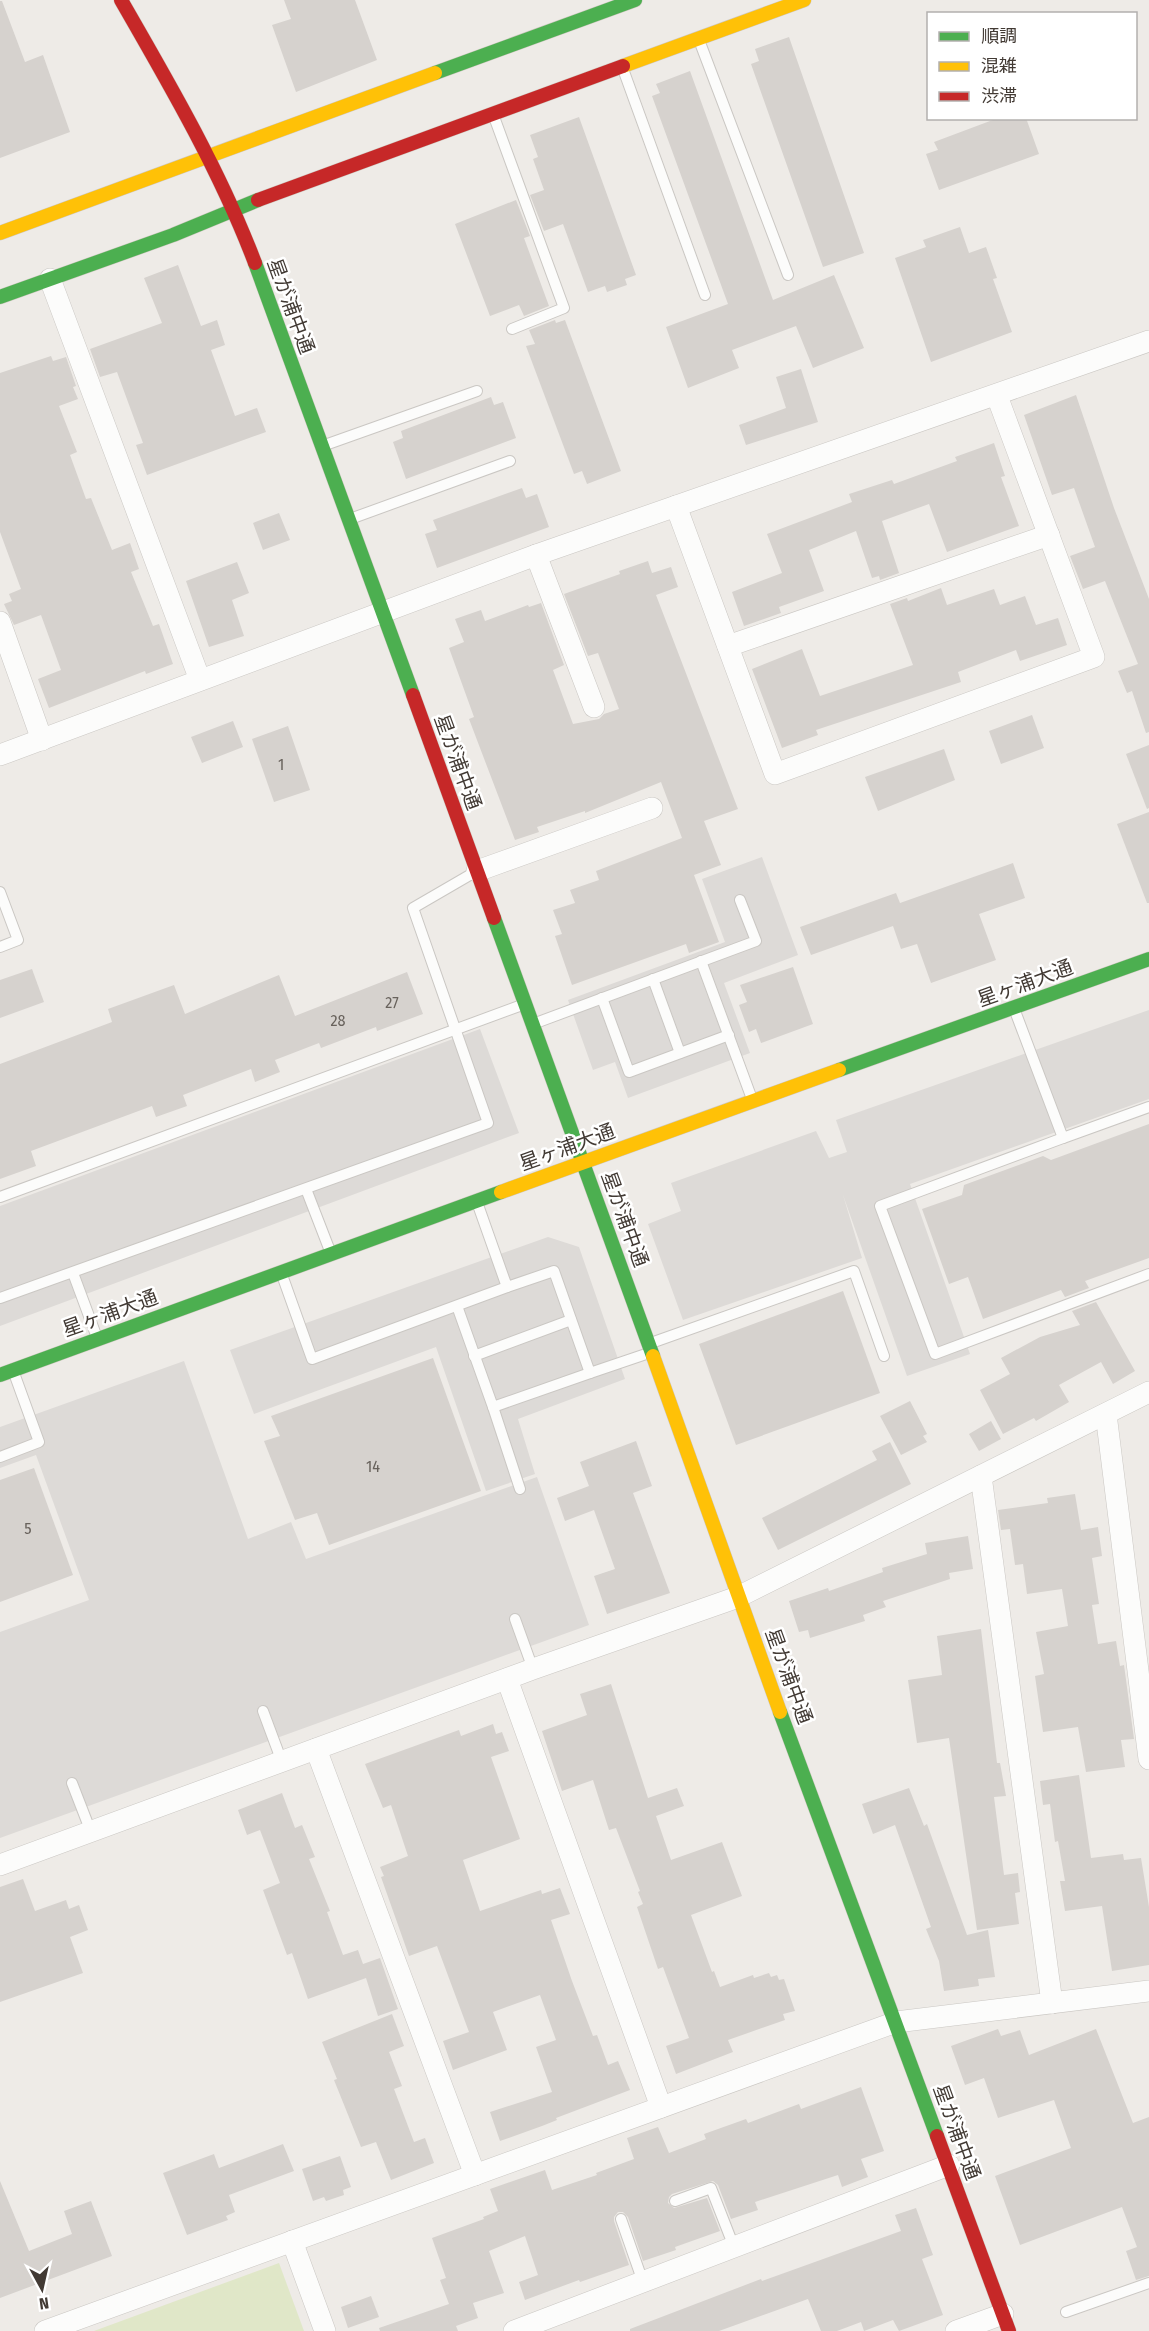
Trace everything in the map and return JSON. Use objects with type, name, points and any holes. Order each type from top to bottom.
[{"type":"main road","name":"星が浦中通","points":[[121,0],[173,90],[208,158],[254,260],[651,1348],[738,1597],[1006,2322]]},
{"type":"main road","points":[[0,233],[634,0]]},
{"type":"main road","points":[[0,297],[231,212],[286,189],[804,0]]},
{"type":"main road","name":"星ヶ浦大通","points":[[7,1372],[583,1161],[1149,959]]},
{"type":"street","points":[[50,279],[200,680]]},
{"type":"street","points":[[0,755],[536,555],[997,396],[1149,341]]},
{"type":"street","points":[[676,506],[775,774],[1094,657],[997,396]]},
{"type":"street","points":[[728,646],[1049,535]]},
{"type":"street","points":[[536,555],[594,707]]},
{"type":"street","points":[[0,622],[42,740]]},
{"type":"street","points":[[477,871],[652,808]]},
{"type":"street","points":[[0,1865],[738,1597],[1149,1392]]},
{"type":"street","points":[[1106,1414],[1149,1759]]},
{"type":"street","points":[[981,1476],[1052,2003]]},
{"type":"street","points":[[507,1679],[661,2107]]},
{"type":"street","points":[[316,1749],[475,2175]]},
{"type":"street","points":[[45,2331],[896,2022],[1149,1991]]},
{"type":"street","points":[[514,2331],[949,2165]]},
{"type":"street","points":[[292,2241],[325,2331]]},
{"type":"street","points":[[956,2331],[1006,2322]]},
{"type":"lane","points":[[698,39],[788,275]]},
{"type":"lane","points":[[622,66],[705,295]]},
{"type":"lane","points":[[492,114],[564,308],[512,329]]},
{"type":"lane","points":[[322,447],[477,391]]},
{"type":"lane","points":[[349,520],[510,461]]},
{"type":"lane","points":[[0,1298],[488,1123],[413,908],[477,871]]},
{"type":"lane","points":[[0,892],[18,940],[0,947]]},
{"type":"lane","points":[[533,1024],[756,941],[740,900]]},
{"type":"lane","points":[[701,961],[753,1101]]},
{"type":"lane","points":[[652,980],[680,1053]]},
{"type":"lane","points":[[602,998],[629,1072],[729,1035]]},
{"type":"lane","points":[[0,1197],[525,1004]]},
{"type":"lane","points":[[1014,1008],[1063,1138]]},
{"type":"lane","points":[[1149,1107],[880,1206],[935,1354],[1149,1274]]},
{"type":"lane","points":[[306,1190],[332,1253]]},
{"type":"lane","points":[[476,1201],[507,1287]]},
{"type":"lane","points":[[281,1272],[312,1359],[554,1271],[590,1373]]},
{"type":"lane","points":[[493,1407],[590,1373],[854,1271],[884,1356]]},
{"type":"lane","points":[[73,1273],[98,1338]]},
{"type":"lane","points":[[457,1306],[520,1489]]},
{"type":"lane","points":[[474,1356],[571,1320]]},
{"type":"lane","points":[[0,1457],[39,1442],[7,1372]]},
{"type":"lane","points":[[515,1619],[533,1670]]},
{"type":"lane","points":[[263,1711],[282,1762]]},
{"type":"lane","points":[[72,1783],[91,1832]]},
{"type":"lane","points":[[675,2201],[711,2188],[734,2247]]},
{"type":"lane","points":[[621,2219],[643,2282]]},
{"type":"lane","points":[[1065,2313],[1149,2283]]},
{"type":"green space","points":[[279,2263],[304,2331],[94,2331]]},
{"type":"shaded area","points":[[762,857],[798,955],[724,983],[750,1053],[628,1098],[615,1062],[593,1070],[568,1000],[725,942],[702,879]]},
{"type":"shaded area","points":[[1149,1010],[1149,1099],[910,1184],[970,1354],[907,1376],[843,1195],[862,1258],[683,1320],[648,1224],[681,1211],[671,1183],[816,1131],[829,1158],[847,1152],[836,1120]]},
{"type":"shaded area","points":[[480,1029],[519,1133],[0,1326],[0,1206]]},
{"type":"shaded area","points":[[548,1237],[579,1247],[625,1379],[518,1419],[535,1474],[486,1491],[436,1347],[254,1414],[230,1350]]},
{"type":"shaded area","points":[[184,1361],[248,1539],[291,1522],[306,1559],[537,1477],[589,1625],[0,1838],[0,1632],[89,1600],[36,1455],[0,1468],[0,1427]]},
{"type":"building","points":[[284,0],[355,0],[377,60],[296,92],[272,25],[291,19]]},
{"type":"building","points":[[0,1],[2,1],[25,62],[43,55],[70,132],[0,158]]},
{"type":"building","points":[[789,37],[864,253],[823,267],[751,64],[759,61],[755,49]]},
{"type":"building","points":[[690,71],[773,300],[834,275],[864,348],[813,368],[796,326],[732,350],[739,368],[688,388],[666,327],[728,304],[652,96],[660,93],[656,84]]},
{"type":"building","points":[[579,117],[636,275],[625,279],[627,285],[607,292],[605,286],[588,292],[563,224],[544,231],[530,195],[544,190],[533,159],[538,157],[530,135]]},
{"type":"building","points":[[993,120],[1027,120],[1039,154],[939,190],[926,154],[938,150],[934,142]]},
{"type":"building","points":[[516,200],[530,236],[524,238],[549,306],[524,316],[519,305],[490,316],[455,224]]},
{"type":"building","points":[[960,227],[969,253],[986,247],[997,278],[993,279],[1012,332],[931,362],[895,258],[926,247],[923,240]]},
{"type":"building","points":[[178,265],[201,326],[217,320],[225,345],[211,350],[235,416],[257,408],[266,432],[147,475],[136,445],[143,443],[117,372],[100,377],[90,349],[162,323],[144,278]]},
{"type":"building","points":[[555,320],[556,323],[565,320],[621,471],[587,484],[582,471],[574,474],[526,346],[535,344],[529,330]]},
{"type":"building","points":[[51,356],[53,361],[66,357],[76,386],[73,387],[78,399],[59,406],[77,452],[70,455],[86,499],[91,498],[112,550],[130,543],[139,569],[131,572],[153,626],[159,624],[173,664],[146,674],[145,671],[49,708],[38,679],[61,670],[41,615],[14,625],[4,604],[12,601],[9,594],[21,589],[0,532],[0,373]]},
{"type":"building","points":[[801,369],[818,422],[746,445],[739,425],[786,408],[776,377]]},
{"type":"building","points":[[1076,395],[1114,508],[1149,599],[1149,732],[1146,733],[1132,691],[1127,693],[1118,671],[1138,664],[1105,581],[1083,589],[1070,556],[1095,547],[1074,488],[1052,495],[1024,415]]},
{"type":"building","points":[[491,397],[494,405],[503,402],[516,438],[406,479],[393,442],[403,438],[401,431]]},
{"type":"building","points":[[994,443],[1005,476],[1001,477],[1019,526],[947,552],[929,504],[882,521],[899,573],[880,580],[879,576],[872,578],[856,531],[809,550],[824,591],[779,607],[781,613],[744,626],[732,592],[782,573],[767,534],[852,502],[849,494],[892,480],[894,484],[957,461],[955,457]]},
{"type":"building","points":[[522,488],[526,498],[537,494],[549,527],[437,568],[425,534],[437,530],[433,520]]},
{"type":"building","points":[[279,513],[290,540],[263,550],[253,523]]},
{"type":"building","points":[[648,561],[652,573],[671,567],[678,587],[656,595],[738,809],[704,821],[721,865],[694,875],[719,942],[689,953],[686,944],[572,985],[555,936],[562,934],[553,910],[575,903],[570,890],[599,880],[596,871],[682,838],[661,782],[585,813],[585,811],[537,827],[539,832],[515,840],[469,719],[474,717],[449,648],[464,642],[455,619],[481,610],[485,621],[528,605],[529,607],[541,603],[564,665],[553,670],[573,724],[599,719],[604,714],[619,709],[598,653],[588,656],[564,594],[620,574],[619,571]]},
{"type":"building","points":[[237,562],[249,593],[232,600],[244,636],[209,647],[186,581]]},
{"type":"building","points":[[941,588],[947,605],[994,589],[1000,605],[1025,596],[1036,625],[1058,618],[1067,645],[1020,661],[1016,650],[958,672],[961,682],[816,730],[818,735],[782,748],[752,669],[802,649],[820,696],[913,665],[890,604],[907,598],[908,601]]},
{"type":"building","points":[[1032,715],[1044,748],[1001,764],[989,731]]},
{"type":"building","points":[[233,721],[243,747],[202,763],[191,737]]},
{"type":"building","points":[[288,726],[310,790],[274,802],[252,739]]},
{"type":"building","points":[[1149,745],[1149,808],[1147,809],[1126,754]]},
{"type":"building","points":[[944,749],[955,780],[878,811],[865,777]]},
{"type":"building","points":[[1149,812],[1149,903],[1147,903],[1117,824]]},
{"type":"building","points":[[1013,863],[1025,898],[979,914],[996,960],[931,983],[917,944],[901,949],[893,926],[811,955],[800,927],[896,893],[900,903]]},
{"type":"building","points":[[793,967],[813,1024],[761,1043],[756,1029],[749,1032],[739,1005],[747,1002],[740,985]]},
{"type":"building","points":[[32,969],[44,1002],[0,1018],[0,980]]},
{"type":"building","points":[[407,972],[423,1014],[377,1031],[376,1027],[321,1048],[319,1043],[275,1060],[280,1072],[255,1082],[251,1069],[183,1095],[187,1106],[156,1117],[152,1106],[31,1151],[36,1166],[0,1179],[0,1064],[112,1022],[108,1009],[174,985],[185,1014],[279,975],[295,1016]]},
{"type":"building","points":[[1149,1124],[1149,1258],[1085,1281],[1089,1288],[1065,1297],[1061,1290],[983,1319],[968,1277],[949,1284],[922,1209],[962,1195],[964,1185],[1043,1156],[1051,1160]]},
{"type":"building","points":[[843,1291],[880,1393],[736,1445],[699,1344]]},
{"type":"building","points":[[1096,1302],[1135,1371],[1113,1384],[1101,1362],[1059,1385],[1069,1402],[1036,1421],[1034,1418],[1003,1434],[980,1390],[1010,1374],[1001,1358],[1040,1337],[1080,1325],[1072,1311]]},
{"type":"building","points":[[433,1358],[481,1491],[329,1545],[317,1513],[295,1520],[264,1441],[280,1436],[271,1416]]},
{"type":"building","points":[[910,1401],[927,1434],[923,1436],[927,1442],[901,1455],[880,1416]]},
{"type":"building","points":[[991,1421],[1001,1439],[979,1451],[969,1434]]},
{"type":"building","points":[[636,1441],[652,1486],[633,1493],[670,1593],[607,1614],[594,1576],[615,1569],[594,1510],[565,1521],[557,1498],[589,1486],[580,1462]]},
{"type":"building","points":[[890,1442],[911,1484],[778,1550],[762,1518],[877,1460],[872,1451]]},
{"type":"building","points":[[34,1468],[73,1575],[0,1602],[0,1480]]},
{"type":"building","points":[[1075,1494],[1081,1530],[1098,1527],[1102,1556],[1092,1558],[1099,1604],[1092,1605],[1098,1644],[1116,1641],[1120,1666],[1124,1665],[1134,1739],[1121,1740],[1125,1767],[1086,1772],[1078,1727],[1043,1732],[1035,1676],[1044,1674],[1036,1632],[1068,1626],[1062,1589],[1027,1594],[1023,1564],[1015,1565],[1010,1529],[1001,1530],[998,1510],[1048,1503],[1047,1498]]},
{"type":"building","points":[[968,1536],[973,1569],[949,1573],[950,1579],[883,1601],[886,1607],[863,1615],[865,1621],[810,1638],[808,1630],[799,1632],[789,1601],[828,1588],[829,1591],[883,1572],[882,1568],[927,1554],[925,1543]]},
{"type":"building","points":[[981,1629],[997,1763],[1000,1763],[1006,1796],[994,1797],[1004,1875],[1018,1873],[1020,1892],[1015,1893],[1019,1924],[977,1930],[949,1738],[917,1743],[908,1680],[942,1675],[937,1636]]},
{"type":"building","points":[[611,1684],[648,1798],[677,1788],[684,1806],[656,1816],[671,1860],[722,1842],[742,1896],[691,1915],[712,1972],[714,1971],[720,1987],[753,1975],[754,1978],[769,1973],[771,1977],[777,1975],[779,1980],[784,1979],[795,2011],[783,2014],[785,2020],[728,2040],[733,2052],[676,2074],[666,2046],[689,2038],[663,1967],[658,1969],[637,1907],[643,1904],[638,1892],[640,1891],[616,1828],[609,1830],[593,1780],[562,1791],[542,1731],[587,1715],[580,1694]]},
{"type":"building","points":[[493,1724],[496,1734],[502,1732],[509,1751],[491,1757],[520,1839],[463,1860],[480,1911],[541,1890],[542,1894],[560,1888],[570,1914],[551,1920],[572,1981],[593,2036],[597,2035],[608,2065],[618,2061],[630,2090],[500,2141],[490,2112],[552,2092],[536,2047],[556,2040],[540,1995],[493,2012],[507,2050],[453,2070],[443,2041],[469,2032],[437,1946],[409,1956],[381,1877],[384,1876],[380,1867],[408,1856],[391,1805],[383,1808],[365,1764],[459,1730],[461,1736]]},
{"type":"building","points":[[1079,1775],[1091,1858],[1123,1854],[1124,1860],[1141,1858],[1149,1907],[1149,1965],[1112,1971],[1102,1906],[1065,1911],[1060,1881],[1065,1881],[1058,1841],[1055,1842],[1050,1804],[1043,1805],[1040,1781]]},
{"type":"building","points":[[909,1788],[924,1826],[927,1824],[967,1935],[988,1930],[995,1977],[978,1979],[979,1986],[944,1991],[939,1961],[926,1929],[931,1927],[895,1825],[873,1834],[862,1804]]},
{"type":"building","points":[[282,1793],[295,1828],[302,1825],[315,1857],[309,1859],[330,1911],[327,1912],[343,1955],[358,1950],[363,1964],[380,1958],[398,2009],[378,2016],[366,1978],[308,1999],[292,1953],[287,1955],[263,1890],[280,1883],[260,1830],[247,1835],[238,1810]]},
{"type":"building","points":[[23,1879],[35,1911],[66,1900],[69,1909],[79,1905],[88,1930],[70,1937],[83,1973],[0,2002],[0,1887]]},
{"type":"building","points":[[392,2014],[404,2046],[389,2052],[402,2086],[394,2089],[414,2142],[425,2138],[434,2163],[391,2180],[376,2142],[361,2147],[334,2080],[337,2079],[322,2042]]},
{"type":"building","points":[[998,2029],[1001,2036],[1020,2030],[1029,2055],[1096,2029],[1133,2123],[1149,2117],[1149,2276],[1136,2280],[1126,2251],[1137,2247],[1122,2207],[1020,2245],[995,2176],[1071,2148],[1054,2100],[998,2118],[984,2078],[965,2085],[951,2046]]},
{"type":"building","points":[[861,2087],[884,2151],[861,2159],[868,2177],[842,2187],[838,2175],[755,2202],[758,2210],[731,2219],[718,2185],[713,2181],[672,2194],[668,2203],[674,2208],[707,2198],[720,2231],[643,2261],[628,2217],[623,2212],[618,2212],[614,2221],[629,2265],[525,2300],[519,2282],[538,2275],[525,2236],[489,2251],[504,2293],[473,2303],[478,2318],[456,2326],[458,2331],[380,2331],[379,2328],[449,2304],[440,2280],[446,2278],[432,2238],[484,2219],[483,2217],[498,2211],[490,2189],[545,2170],[552,2190],[597,2175],[596,2173],[634,2159],[627,2138],[658,2127],[669,2153],[706,2139],[704,2134],[746,2119],[748,2123],[799,2104],[801,2109]]},
{"type":"building","points":[[283,2144],[294,2171],[229,2195],[235,2212],[226,2216],[228,2220],[187,2235],[163,2173],[214,2154],[219,2168]]},
{"type":"building","points":[[340,2156],[351,2187],[343,2190],[344,2195],[326,2201],[324,2197],[313,2201],[302,2169]]},
{"type":"building","points":[[0,2181],[29,2251],[72,2234],[64,2211],[91,2201],[112,2256],[0,2298]]},
{"type":"building","points":[[916,2208],[933,2255],[922,2259],[943,2315],[899,2331],[893,2320],[864,2331],[861,2322],[837,2331],[821,2331],[808,2299],[719,2331],[630,2331],[630,2329],[761,2279],[762,2281],[901,2231],[895,2215]]},
{"type":"building","points":[[371,2296],[379,2317],[348,2328],[341,2307]]},
{"type":"traffic: fast","points":[[435,73],[635,0]]},
{"type":"traffic: fast","points":[[0,297],[173,235],[258,200]]},
{"type":"traffic: fast","points":[[255,263],[413,695]]},
{"type":"traffic: fast","points":[[494,918],[653,1356]]},
{"type":"traffic: fast","points":[[839,1070],[1149,959]]},
{"type":"traffic: fast","points":[[0,1375],[501,1192]]},
{"type":"traffic: fast","points":[[780,1712],[937,2136]]},
{"type":"traffic: slow","points":[[623,66],[804,0]]},
{"type":"traffic: slow","points":[[0,233],[435,73]]},
{"type":"traffic: slow","points":[[501,1192],[839,1070]]},
{"type":"traffic: slow","points":[[653,1356],[780,1712]]},
{"type":"traffic: jam","points":[[121,0],[176,96],[210,162],[255,263]]},
{"type":"traffic: jam","points":[[258,200],[623,66]]},
{"type":"traffic: jam","points":[[413,695],[494,918]]},
{"type":"traffic: jam","points":[[937,2136],[1009,2331]]}]
